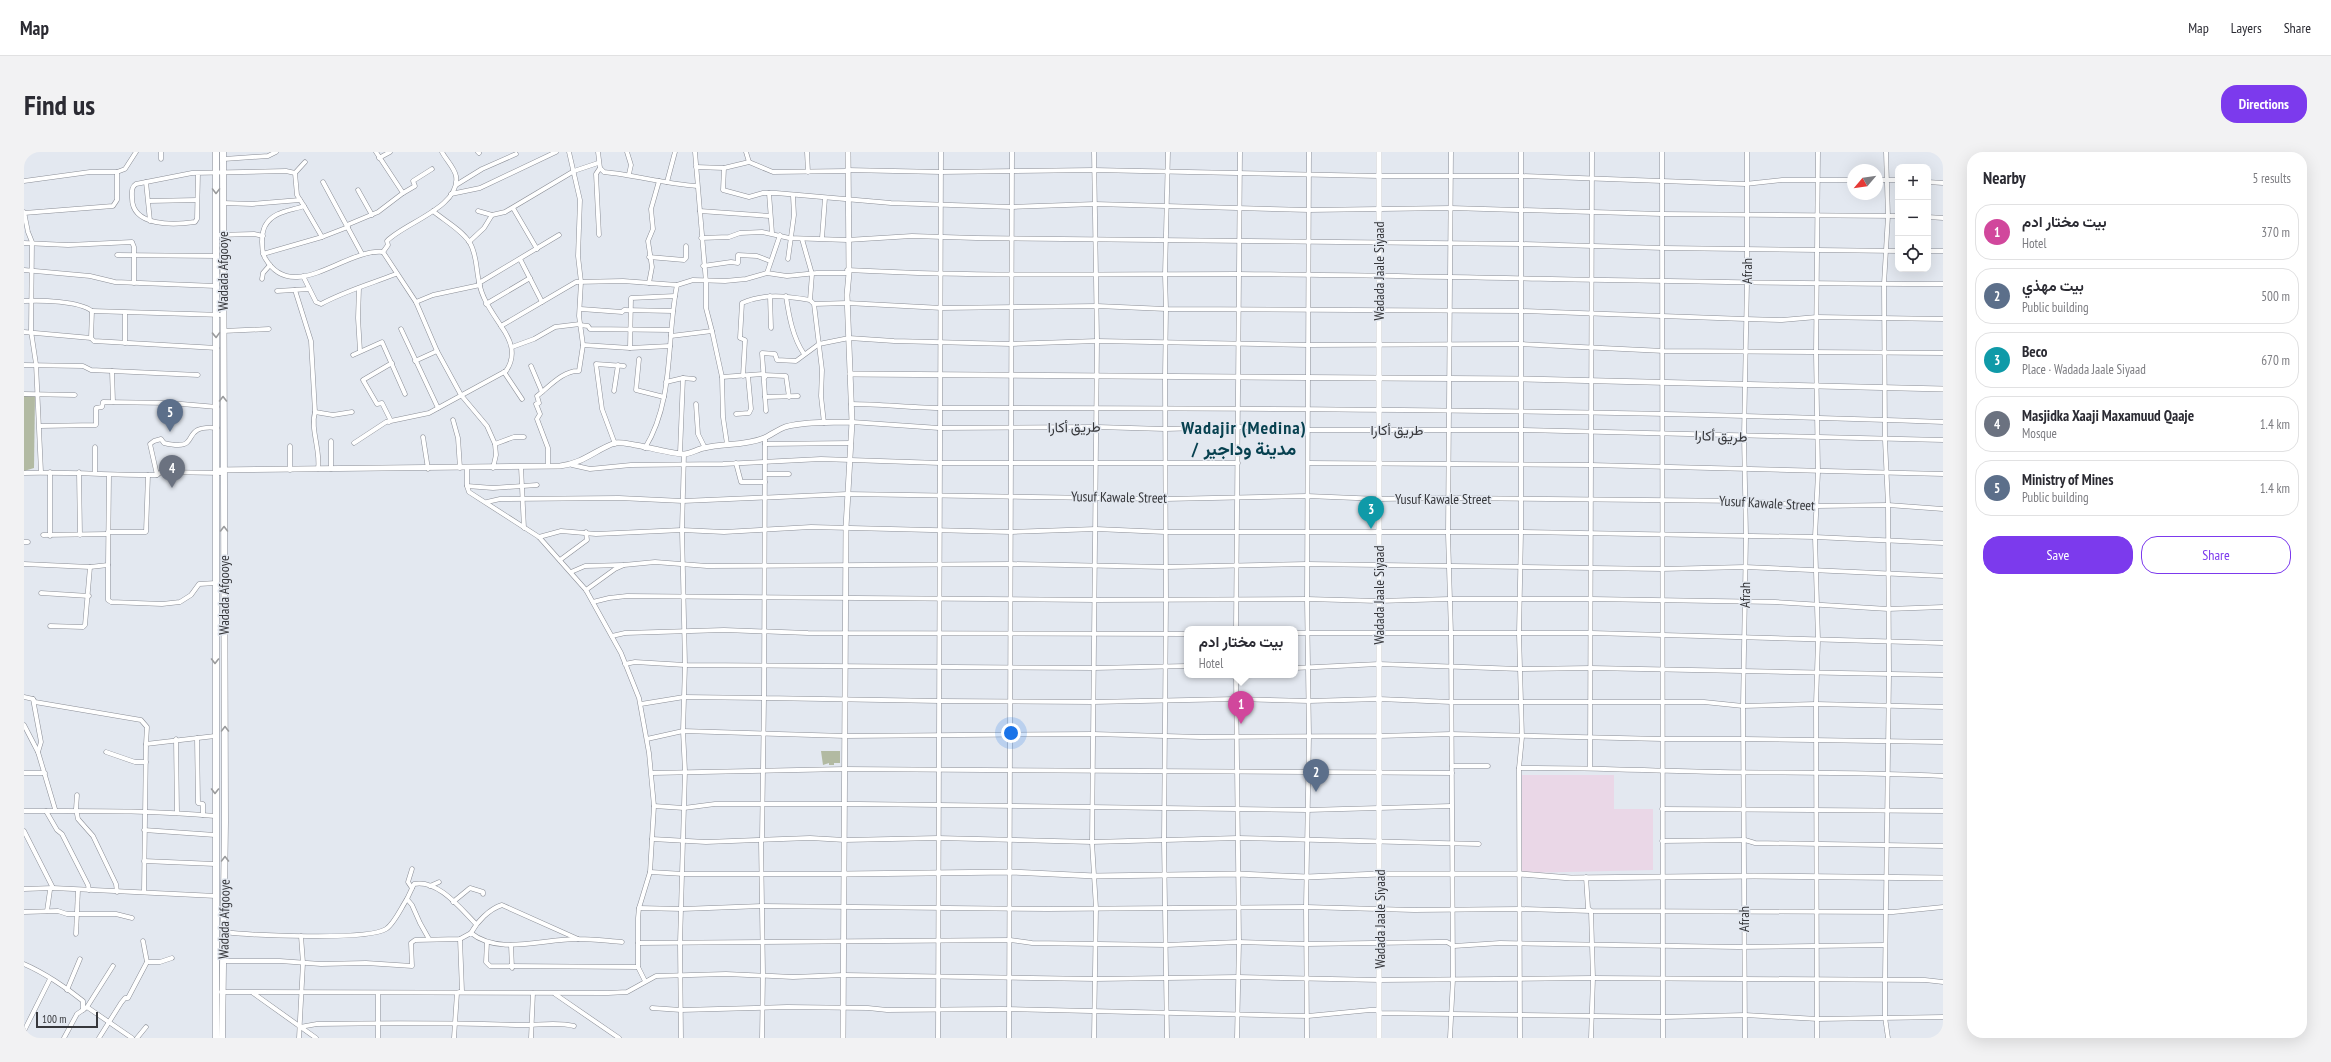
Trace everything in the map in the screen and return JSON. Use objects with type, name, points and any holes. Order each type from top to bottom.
[{"type":"highway","name":"Wadada Afgooye","points":[[216,152],[216,316],[220,347],[223,471],[224,932],[216,1038]]},
{"type":"highway","name":"Wadada Afgooye","points":[[222,1038],[215,864],[215,736],[216,472],[217,407],[220,347],[223,331],[223,152]]},
{"type":"main road","name":"Wadada Jaale Siyaad","points":[[1379,152],[1379,1038]]},
{"type":"street","points":[[24,181],[90,172],[116,172],[125,168],[136,152]]},
{"type":"street","points":[[161,152],[161,159]]},
{"type":"street","points":[[224,159],[268,156],[276,152]]},
{"type":"street","points":[[376,152],[403,193]]},
{"type":"street","points":[[379,158],[390,152]]},
{"type":"street","points":[[442,152],[454,170],[456,185]]},
{"type":"street","points":[[451,194],[480,188],[556,152]]},
{"type":"street","points":[[548,465],[548,448],[537,419],[540,414],[536,404],[538,403],[537,396],[548,385],[567,374],[579,371],[582,345],[580,325],[581,282],[578,256],[580,200],[572,172],[575,169],[569,152]]},
{"type":"street","points":[[598,152],[599,165],[596,174],[599,235]]},
{"type":"street","points":[[627,152],[631,165],[630,174]]},
{"type":"street","points":[[667,182],[675,152]]},
{"type":"street","points":[[695,152],[703,266],[706,282],[706,308],[722,377],[723,417],[727,444]]},
{"type":"street","points":[[746,152],[749,162]]},
{"type":"street","points":[[808,152],[808,172]]},
{"type":"street","points":[[844,1038],[846,528],[852,422],[847,303],[848,152]]},
{"type":"street","points":[[938,1038],[937,940],[939,906],[938,838],[940,771],[939,428],[943,205],[941,152]]},
{"type":"street","points":[[1009,1038],[1011,907],[1010,701],[1012,152]]},
{"type":"street","points":[[1094,152],[1097,273],[1097,426],[1092,808],[1092,842],[1096,908],[1094,943],[1094,1038]]},
{"type":"street","points":[[1167,1038],[1168,1013],[1166,979],[1164,772],[1166,701],[1165,207],[1168,152]]},
{"type":"street","points":[[1236,626],[1238,564],[1238,377],[1240,309],[1240,241],[1238,207],[1240,152]]},
{"type":"street","points":[[1307,1038],[1306,907],[1309,701],[1307,668],[1307,496],[1310,152]]},
{"type":"street","points":[[1450,1038],[1453,979],[1451,910],[1451,634],[1448,534],[1450,463],[1449,278],[1452,243],[1450,208],[1451,152]]},
{"type":"street","points":[[1520,1038],[1519,768],[1522,737],[1519,634],[1521,532],[1521,152]]},
{"type":"street","points":[[1590,767],[1592,737],[1590,702],[1592,568],[1590,533],[1592,413],[1592,152]]},
{"type":"street","points":[[1662,152],[1662,214],[1664,248],[1663,415],[1661,434],[1663,500],[1662,841],[1664,1038]]},
{"type":"street","name":"Afrah","points":[[1745,1038],[1745,772],[1742,706],[1746,567],[1744,383],[1747,282],[1747,214],[1745,184],[1747,152]]},
{"type":"street","points":[[1817,1038],[1816,704],[1818,640],[1815,537],[1818,472],[1816,439],[1816,353],[1818,152]]},
{"type":"street","points":[[1886,152],[1888,216],[1884,284],[1886,388],[1885,473],[1888,505],[1887,574],[1889,674],[1886,741],[1888,810],[1885,1017],[1888,1038]]},
{"type":"street","points":[[383,252],[388,245],[387,241],[393,235],[432,212],[451,194],[456,185],[482,169],[516,154]]},
{"type":"street","points":[[305,162],[295,173],[297,195],[322,237]]},
{"type":"street","points":[[696,167],[724,168],[749,162],[772,171],[808,172],[847,170],[941,172],[1094,170],[1379,176],[1592,177],[1745,184],[1782,180],[1847,180]]},
{"type":"street","points":[[478,211],[492,215],[513,208],[572,172],[599,165]]},
{"type":"street","points":[[599,165],[604,172],[630,174],[659,181],[697,186]]},
{"type":"street","points":[[724,168],[725,191],[749,197],[769,193],[847,200],[943,205],[1012,207],[1095,204],[1309,210],[1450,208],[1662,214],[1895,216]]},
{"type":"street","points":[[263,254],[322,237],[372,215],[414,186],[413,180],[418,176],[432,169]]},
{"type":"street","points":[[198,173],[197,219],[195,222],[150,221],[135,211],[132,204],[134,186],[146,182],[198,173],[216,174],[224,172],[286,171],[295,173]]},
{"type":"street","points":[[42,472],[36,364],[30,301],[33,271],[32,242],[28,232],[24,212],[113,206],[117,200],[116,172]]},
{"type":"street","points":[[1883,180],[1895,180]]},
{"type":"street","points":[[649,283],[652,267],[649,257],[648,241],[653,229],[651,209],[659,181]]},
{"type":"street","points":[[146,182],[150,221]]},
{"type":"street","points":[[323,182],[362,254]]},
{"type":"street","points":[[1931,182],[1943,183]]},
{"type":"street","points":[[358,190],[372,215]]},
{"type":"street","points":[[769,193],[772,233]]},
{"type":"street","points":[[788,259],[794,214],[793,196]]},
{"type":"street","points":[[822,238],[822,217],[825,198]]},
{"type":"street","points":[[149,201],[197,200]]},
{"type":"street","points":[[223,203],[252,204],[300,200]]},
{"type":"street","points":[[304,206],[291,212],[278,213],[265,226],[263,236],[263,254],[270,265],[282,275],[291,278],[304,276],[340,264],[362,254],[372,251],[383,252]]},
{"type":"street","points":[[513,208],[536,249]]},
{"type":"street","points":[[700,211],[770,216]]},
{"type":"street","points":[[354,444],[379,426],[389,422],[429,413],[504,372],[512,358],[512,347],[508,336],[486,304],[479,284],[475,255],[470,242],[463,234],[432,212]]},
{"type":"street","points":[[470,242],[484,228],[492,215]]},
{"type":"street","points":[[1931,217],[1943,218]]},
{"type":"street","points":[[701,238],[772,233],[790,238],[847,240],[912,236],[942,238],[1096,238],[1895,251]]},
{"type":"street","points":[[216,235],[263,236]]},
{"type":"street","points":[[416,302],[433,295],[479,284],[559,235]]},
{"type":"street","points":[[766,273],[780,236]]},
{"type":"street","points":[[802,238],[812,274],[810,300]]},
{"type":"street","points":[[24,243],[32,242],[68,245],[132,242],[134,255],[134,283]]},
{"type":"street","points":[[649,257],[684,260],[686,258],[686,246]]},
{"type":"street","points":[[1931,251],[1943,251]]},
{"type":"street","points":[[383,252],[396,274],[416,302],[437,351],[461,395],[482,417],[496,444],[496,455],[493,468]]},
{"type":"street","points":[[117,255],[217,256]]},
{"type":"street","points":[[703,266],[732,262],[738,263],[738,255],[757,256],[770,261]]},
{"type":"street","points":[[520,259],[542,302]]},
{"type":"street","points":[[262,279],[263,273],[270,265]]},
{"type":"street","points":[[24,270],[90,276],[111,282],[216,286]]},
{"type":"street","points":[[501,326],[572,284],[581,282],[623,281],[678,286],[693,280],[706,282],[746,279],[766,273],[787,276],[848,272],[942,275],[1012,273],[1165,275],[1240,274],[1521,278],[1664,282],[1943,284]]},
{"type":"street","points":[[304,276],[316,302],[321,304],[342,293],[396,274]]},
{"type":"street","points":[[486,304],[530,278]]},
{"type":"street","points":[[645,448],[657,425],[664,397],[673,311],[678,286]]},
{"type":"street","points":[[359,288],[358,318],[360,351]]},
{"type":"street","points":[[277,292],[309,289]]},
{"type":"street","points":[[295,290],[311,341],[315,412],[313,419],[318,448],[318,469]]},
{"type":"street","points":[[630,348],[631,298],[675,296]]},
{"type":"street","points":[[770,296],[771,328]]},
{"type":"street","points":[[743,376],[745,340],[740,338],[742,303],[752,298],[770,296],[786,296],[810,300],[814,304],[822,370],[821,396],[824,423]]},
{"type":"street","points":[[786,296],[797,344],[804,354]]},
{"type":"street","points":[[24,301],[84,306],[92,311],[216,316],[223,315]]},
{"type":"street","points":[[814,304],[847,303],[942,308],[1097,306],[1166,309],[1592,313],[1782,320],[1817,317],[1943,320]]},
{"type":"street","points":[[581,309],[615,313],[630,310],[673,311]]},
{"type":"street","points":[[91,338],[92,311]]},
{"type":"street","points":[[124,313],[124,342]]},
{"type":"street","points":[[512,347],[534,339],[555,328],[580,325],[588,326],[590,328],[671,330]]},
{"type":"street","points":[[223,331],[269,329]]},
{"type":"street","points":[[401,330],[438,408]]},
{"type":"street","points":[[24,332],[32,331],[91,338],[101,342],[220,347]]},
{"type":"street","points":[[671,336],[712,331]]},
{"type":"street","points":[[766,411],[762,353],[775,354],[777,360],[793,361],[819,344],[849,338],[940,343],[1011,344],[1097,341],[1166,341],[1308,345],[1521,344],[1664,351],[1943,353]]},
{"type":"street","points":[[353,355],[382,342],[405,394]]},
{"type":"street","points":[[582,345],[630,348],[670,346]]},
{"type":"street","points":[[415,361],[437,351]]},
{"type":"street","points":[[639,359],[636,390],[664,397]]},
{"type":"street","points":[[389,422],[390,419],[382,403],[377,404],[363,380],[392,363]]},
{"type":"street","points":[[24,365],[36,364],[83,366],[91,370],[112,372],[198,375]]},
{"type":"street","points":[[615,444],[602,409],[596,364],[624,366]]},
{"type":"street","points":[[614,391],[618,365]]},
{"type":"street","points":[[532,366],[542,392]]},
{"type":"street","points":[[112,372],[112,402]]},
{"type":"street","points":[[504,372],[522,399]]},
{"type":"street","points":[[722,377],[764,376],[771,374],[786,376],[789,397]]},
{"type":"street","points":[[850,374],[1449,378],[1591,380],[1662,383],[1744,383],[1817,387],[1943,389]]},
{"type":"street","points":[[736,414],[747,413],[751,409],[748,376]]},
{"type":"street","points":[[666,382],[683,378],[694,379]]},
{"type":"street","points":[[681,1038],[682,1010],[680,942],[685,840],[685,771],[683,731],[685,596],[682,530],[684,465],[682,453],[683,378]]},
{"type":"street","points":[[24,394],[75,395]]},
{"type":"street","points":[[765,397],[798,396]]},
{"type":"street","points":[[40,426],[96,424],[96,408],[102,407],[102,402],[170,403],[217,407]]},
{"type":"street","points":[[696,404],[698,434],[705,448]]},
{"type":"street","points":[[851,404],[940,408],[1096,407],[1308,411],[1521,411],[1943,422]]},
{"type":"street","points":[[315,412],[333,415],[352,412]]},
{"type":"street","points":[[453,420],[458,438],[460,468]]},
{"type":"street","points":[[765,441],[785,427],[807,423],[852,422]]},
{"type":"street","name":"طريق أكارا","points":[[852,422],[939,428],[1097,426],[1165,429],[1239,427],[1308,430],[1521,430],[1816,439],[1943,440]]},
{"type":"street","points":[[157,475],[150,444],[154,440],[162,439],[164,443],[177,446],[186,445],[190,442],[193,431],[197,428],[217,428]]},
{"type":"street","points":[[496,444],[514,437],[524,436]]},
{"type":"street","points":[[424,437],[428,469]]},
{"type":"street","points":[[331,441],[331,469]]},
{"type":"street","points":[[762,1038],[763,975],[760,874],[765,664],[765,441]]},
{"type":"street","points":[[572,465],[615,444],[629,443],[666,453],[682,453],[727,444],[746,444],[765,441],[851,443]]},
{"type":"street","points":[[290,446],[290,471]]},
{"type":"street","points":[[95,447],[95,474]]},
{"type":"street","points":[[24,473],[79,472],[109,475],[157,475],[160,472],[493,468],[548,465],[572,465],[590,470],[631,465],[684,465],[766,461],[851,460],[940,463],[1238,463]]},
{"type":"street","points":[[736,463],[741,482],[765,482]]},
{"type":"street","points":[[1308,463],[1591,465],[1943,474]]},
{"type":"street","points":[[521,467],[524,528]]},
{"type":"street","points":[[467,468],[467,486],[469,492],[487,502],[539,537],[586,590],[612,636],[641,704],[652,773],[654,806],[650,872],[639,908],[638,967],[645,981]]},
{"type":"street","points":[[50,472],[50,536]]},
{"type":"street","points":[[79,472],[80,536]]},
{"type":"street","points":[[766,474],[789,474]]},
{"type":"street","points":[[109,475],[108,600],[111,602],[170,604],[188,598],[199,584],[216,583]]},
{"type":"street","points":[[42,535],[80,536],[108,533],[146,532],[148,475]]},
{"type":"street","points":[[467,486],[493,488],[538,485]]},
{"type":"street","name":"Yusuf Kawale Street","points":[[487,502],[500,499],[619,498],[683,502],[847,494],[1165,498],[1307,496],[1380,499],[1449,498],[1745,501],[1817,506],[1888,505],[1943,509]]},
{"type":"street","points":[[539,537],[561,531],[596,534],[682,530],[724,532],[765,529],[846,528],[1011,532],[1096,529],[1165,532],[1379,531],[1448,534],[1521,532],[1590,533],[1815,537],[1887,542],[1943,543]]},
{"type":"street","points":[[560,560],[587,540],[586,532]]},
{"type":"street","points":[[571,572],[585,566],[624,565],[655,562],[684,565],[939,566],[1011,564],[1166,567],[1238,564],[1449,564],[1662,569],[1746,567],[1943,576]]},
{"type":"street","points":[[24,564],[90,567],[108,565]]},
{"type":"street","points":[[586,590],[624,565]]},
{"type":"street","points":[[50,626],[83,627],[85,625],[89,596],[90,567]]},
{"type":"street","points":[[41,593],[89,596]]},
{"type":"street","points":[[593,602],[627,596],[846,599],[1307,599],[1378,601],[1450,599],[1592,599],[1817,603],[1888,609],[1943,608]]},
{"type":"street","points":[[612,636],[626,633],[684,630],[1184,634]]},
{"type":"street","points":[[1298,633],[1592,633],[1818,640],[1888,640],[1943,643]]},
{"type":"street","points":[[625,664],[641,662],[685,665],[765,664],[1094,668],[1184,666]]},
{"type":"street","points":[[1298,668],[1379,664],[1520,668],[1943,675]]},
{"type":"street","points":[[1236,678],[1239,942],[1237,1038]]},
{"type":"street","points":[[24,697],[33,699],[35,702],[141,720],[147,727],[144,813],[144,892]]},
{"type":"street","points":[[641,704],[684,697],[1093,702],[1236,699],[1309,701],[1378,699],[1451,702],[1521,700],[1590,702],[1704,702],[1742,706],[1816,704],[1888,707],[1943,707]]},
{"type":"street","points":[[33,699],[41,742],[38,752]]},
{"type":"street","points":[[24,725],[38,752],[45,772],[54,809]]},
{"type":"street","points":[[647,739],[683,731],[744,732],[764,735],[846,736],[939,734],[1010,736],[1093,734],[1379,736],[1451,734],[1522,737],[1943,742]]},
{"type":"street","points":[[146,744],[176,739],[215,736]]},
{"type":"street","points":[[197,738],[198,802],[204,804],[203,815]]},
{"type":"street","points":[[176,739],[177,813]]},
{"type":"street","points":[[106,752],[135,762],[146,762]]},
{"type":"street","points":[[1452,766],[1488,766]]},
{"type":"street","points":[[1519,768],[1590,767],[1662,771],[1887,773],[1943,776]]},
{"type":"street","points":[[652,773],[685,771],[846,769],[940,771],[1093,769],[1164,772],[1237,771],[1452,773]]},
{"type":"street","points":[[24,772],[45,772]]},
{"type":"street","points":[[77,795],[78,820],[93,836],[116,884],[117,892]]},
{"type":"street","points":[[654,806],[684,808],[715,804],[939,806],[1011,805],[1092,808],[1165,807],[1307,810],[1451,806]]},
{"type":"street","points":[[24,811],[46,811],[54,809],[77,812],[177,813],[215,816]]},
{"type":"street","points":[[1662,809],[1943,811]]},
{"type":"street","points":[[46,811],[57,830],[62,834],[88,885],[89,890]]},
{"type":"street","points":[[144,830],[215,835]]},
{"type":"street","points":[[24,831],[51,889],[47,911]]},
{"type":"street","points":[[652,839],[762,840],[810,838],[845,840],[938,838],[1092,842],[1238,838],[1451,842],[1479,844]]},
{"type":"street","points":[[1662,841],[1745,840],[1755,843],[1943,846]]},
{"type":"street","points":[[144,861],[215,864]]},
{"type":"street","points":[[412,869],[408,882],[412,888]]},
{"type":"street","points":[[650,872],[684,874],[1011,872],[1095,876],[1238,874],[1307,877],[1379,874],[1520,874],[1571,878],[1745,876],[1887,879],[1943,878]]},
{"type":"street","points":[[1586,877],[1588,908],[1590,911],[1593,978],[1590,1015],[1591,1038]]},
{"type":"street","points":[[430,886],[439,882]]},
{"type":"street","points":[[224,932],[301,936],[340,936],[377,933],[386,929],[407,899],[413,885],[418,883],[437,888],[476,924]]},
{"type":"street","points":[[453,902],[470,888],[483,892],[483,894]]},
{"type":"street","points":[[24,889],[144,892],[216,896]]},
{"type":"street","points":[[76,934],[79,913],[78,890]]},
{"type":"street","points":[[407,899],[412,905],[429,939]]},
{"type":"street","points":[[223,961],[366,963],[412,966],[411,943],[415,940],[460,939],[471,933],[476,924],[496,907],[502,905],[578,939]]},
{"type":"street","points":[[639,908],[682,909],[762,906],[939,906],[1166,909],[1306,907],[1590,911],[1886,911],[1922,910],[1943,907]]},
{"type":"street","points":[[24,912],[47,911],[116,914],[132,918]]},
{"type":"street","points":[[471,933],[487,942],[511,945],[578,939],[622,942]]},
{"type":"street","points":[[300,1038],[303,963],[301,936]]},
{"type":"street","points":[[457,993],[462,991],[460,939]]},
{"type":"street","points":[[638,943],[1010,940],[1032,943],[1166,945],[1239,942],[1307,944],[1443,942],[1452,944],[1744,947],[1817,944],[1886,945]]},
{"type":"street","points":[[99,1038],[121,1003],[128,998],[147,962],[143,941]]},
{"type":"street","points":[[487,942],[487,965],[512,968],[638,967]]},
{"type":"street","points":[[511,945],[512,968]]},
{"type":"street","points":[[147,962],[160,962],[172,958]]},
{"type":"street","points":[[67,990],[80,959]]},
{"type":"street","points":[[24,964],[67,990],[83,1001],[85,1008],[110,1022],[132,1038]]},
{"type":"street","points":[[64,1038],[77,1014],[85,1008],[113,966]]},
{"type":"street","points":[[219,991],[378,994],[555,994],[627,992],[656,976],[681,975],[844,975],[1095,979],[1238,977],[1380,980],[1593,978],[1885,979],[1943,982]]},
{"type":"street","points":[[24,1031],[50,979]]},
{"type":"street","points":[[250,992],[316,1038]]},
{"type":"street","points":[[454,1038],[457,993]]},
{"type":"street","points":[[531,1038],[533,1026],[533,993]]},
{"type":"street","points":[[378,994],[378,1038]]},
{"type":"street","points":[[555,994],[619,1038]]},
{"type":"street","points":[[652,1008],[682,1010],[843,1008],[937,1011],[1010,1010],[1095,1013],[1308,1016],[1377,1010],[1380,1013],[1664,1017],[1744,1015],[1818,1019],[1943,1017]]},
{"type":"street","points":[[300,1027],[318,1024],[455,1022],[533,1026],[566,1024],[574,1026]]},
{"type":"street","points":[[137,1038],[146,1027]]},
{"type":"shaded area","points":[[1522,775],[1614,775],[1614,809],[1653,809],[1653,870],[1521,873]]},
{"type":"green space","points":[[35,395],[34,468],[24,471],[24,396]]},
{"type":"green space","points":[[821,751],[840,751],[840,763],[829,765],[829,763],[823,765]]},
{"type":"place","name":"Ministry of Mines","points":[[170,432]]},
{"type":"place","name":"Masjidka Xaaji Maxamuud Qaaje","points":[[172,488]]},
{"type":"place","name":"Beco","points":[[1371,529]]},
{"type":"place","name":"بيت مختار ادم","points":[[1241,724]]},
{"type":"place","name":"بيت مهذي","points":[[1316,792]]},
{"type":"district","name":"Wadajir (Medina) / مدينة وداجير","points":[[1244,438]]}]
